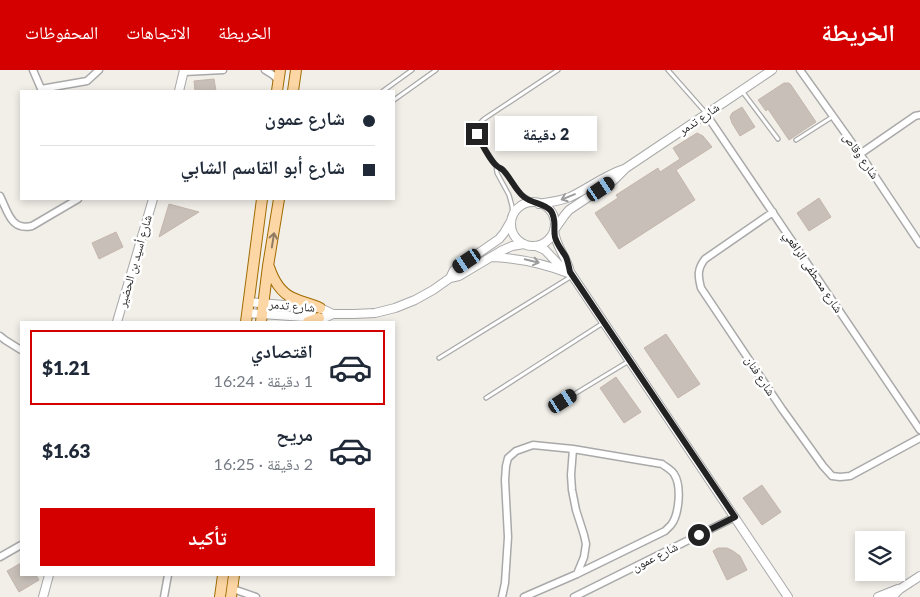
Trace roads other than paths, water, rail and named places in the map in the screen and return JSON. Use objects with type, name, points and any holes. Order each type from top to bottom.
[{"type":"main road","points":[[293,90],[296,70]]},
{"type":"main road","points":[[247,318],[262,200]]},
{"type":"main road","points":[[262,313],[279,200]]},
{"type":"main road","points":[[268,266],[278,285],[288,295],[311,304],[319,313],[309,321]]},
{"type":"main road","points":[[232,593],[234,576]]},
{"type":"main road","points":[[222,580],[232,593]]},
{"type":"main road","points":[[220,597],[222,580]]},
{"type":"street","points":[[33,70],[41,90],[87,81],[99,70]]},
{"type":"street","points":[[180,90],[184,71],[223,70]]},
{"type":"street","points":[[265,70],[273,74],[279,81]]},
{"type":"street","name":"شارع تدمر","points":[[536,203],[570,197],[626,168],[772,70]]},
{"type":"street","name":"شارع وقاص","points":[[800,70],[860,154],[920,244]]},
{"type":"street","name":"شارع مصطفى الرافعي","points":[[706,114],[920,430]]},
{"type":"street","points":[[860,154],[915,116],[920,115]]},
{"type":"street","name":"شارع تدمر","points":[[554,230],[569,210],[614,180],[626,168]]},
{"type":"street","points":[[0,196],[13,222],[25,228],[32,226],[76,200]]},
{"type":"street","name":"شارع أسيد بن الحضير","points":[[118,321],[153,200]]},
{"type":"street","points":[[536,203],[550,210],[555,222],[554,230],[552,236],[547,241],[536,246],[529,246],[514,236],[512,219],[521,207],[536,203]]},
{"type":"street","name":"شارع فنان","points":[[773,212],[705,259],[700,265],[699,270],[698,278],[701,288],[782,409],[832,476],[850,476],[920,438]]},
{"type":"street","name":"شارع تدمر","points":[[450,278],[454,270],[499,238],[512,219]]},
{"type":"street","points":[[554,230],[556,242],[566,258],[571,274],[788,597]]},
{"type":"street","name":"شارع تدمر","points":[[247,318],[262,313],[319,313],[324,318],[333,314],[375,313],[395,308],[415,300],[450,278],[459,276],[506,248],[524,244]]},
{"type":"street","points":[[536,246],[545,250],[559,266],[571,274]]},
{"type":"street","points":[[491,257],[532,261],[571,274]]},
{"type":"street","name":"شارع تدمر","points":[[248,302],[262,313]]},
{"type":"street","points":[[0,336],[20,349]]},
{"type":"street","points":[[502,597],[505,583],[508,537],[506,466],[508,458],[516,451],[533,445],[573,449],[662,464],[674,474],[678,484],[679,500],[672,524],[665,531],[577,574],[524,597]]},
{"type":"street","points":[[573,449],[572,490],[586,544],[584,557],[577,574]]},
{"type":"street","name":"شارع عمون","points":[[574,597],[735,517]]},
{"type":"street","points":[[0,557],[20,546]]},
{"type":"street","points":[[43,597],[49,576]]},
{"type":"street","points":[[164,597],[168,576]]},
{"type":"street","points":[[892,597],[900,589],[920,576]]},
{"type":"street","points":[[878,597],[900,589]]},
{"type":"street","points":[[232,593],[256,597]]},
{"type":"lane","points":[[384,90],[412,70]]},
{"type":"lane","points":[[395,99],[436,70]]},
{"type":"lane","points":[[512,219],[510,200],[497,173],[496,166],[480,141],[477,129],[484,119],[558,70]]},
{"type":"lane","points":[[668,70],[706,114]]},
{"type":"lane","points":[[742,90],[778,139]]},
{"type":"lane","points":[[796,140],[832,117]]},
{"type":"lane","points":[[496,166],[503,170],[521,194],[536,203]]},
{"type":"lane","points":[[440,358],[571,274]]},
{"type":"lane","points":[[486,398],[604,323]]},
{"type":"lane","points":[[563,401],[629,360]]}]
